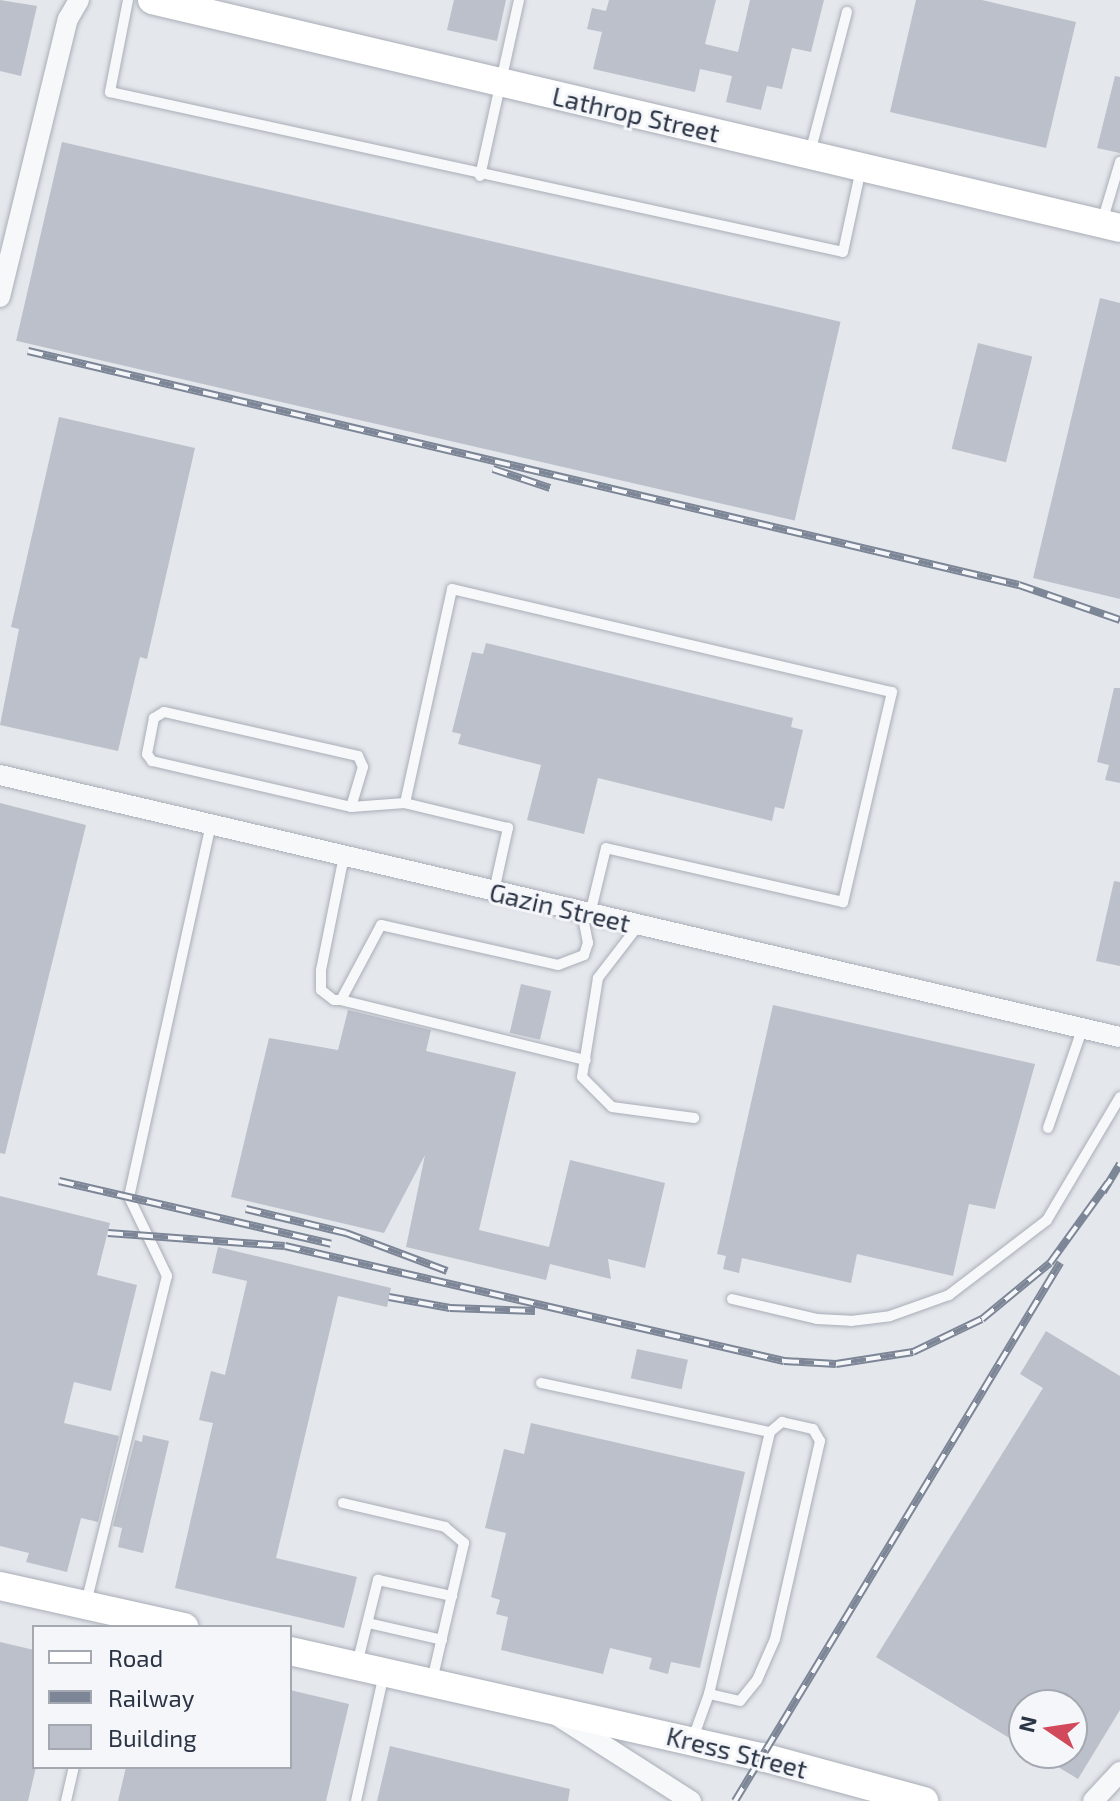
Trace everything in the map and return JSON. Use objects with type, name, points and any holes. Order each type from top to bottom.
[{"type":"street","points":[[0,297],[6,238],[68,19],[79,0]]},
{"type":"street","name":"Lathrop Street","points":[[152,0],[1111,226]]},
{"type":"street","name":"Gazin Street","points":[[0,775],[1120,1037]]},
{"type":"street","points":[[0,1586],[100,1614],[171,1625]]},
{"type":"street","name":"Kress Street","points":[[292,1651],[692,1740],[924,1801]]},
{"type":"street","name":"Kress Street","points":[[547,1710],[691,1801]]},
{"type":"street","points":[[1093,1801],[1120,1772]]},
{"type":"lane","points":[[128,0],[110,92],[480,176],[843,252],[862,167]]},
{"type":"lane","points":[[480,176],[519,0]]},
{"type":"lane","points":[[809,155],[847,12]]},
{"type":"lane","points":[[1111,226],[1120,162]]},
{"type":"lane","points":[[341,1000],[381,925],[558,965],[584,955],[588,943],[586,913],[606,848],[843,902],[892,692],[452,589],[405,803]]},
{"type":"lane","points":[[351,807],[363,767],[358,756],[164,712],[154,718],[148,759],[351,807],[405,803],[508,828],[494,891]]},
{"type":"lane","points":[[100,1614],[167,1276],[129,1197],[211,825]]},
{"type":"lane","points":[[344,856],[321,970],[321,990],[341,1000],[586,1060]]},
{"type":"lane","points":[[638,926],[598,978],[585,1084],[612,1107],[694,1118]]},
{"type":"lane","points":[[1048,1128],[1082,1030]]},
{"type":"lane","points":[[732,1299],[817,1319],[851,1321],[890,1316],[949,1295],[1047,1220],[1120,1097]]},
{"type":"lane","points":[[541,1383],[770,1432]]},
{"type":"lane","points":[[692,1740],[709,1694],[770,1432],[782,1422],[813,1429],[820,1441],[778,1624],[757,1680],[740,1701],[709,1694]]},
{"type":"lane","points":[[343,1503],[445,1527],[464,1543],[431,1683]]},
{"type":"lane","points":[[356,1666],[378,1580],[452,1596]]},
{"type":"lane","points":[[368,1623],[442,1640]]},
{"type":"lane","points":[[356,1801],[384,1673]]},
{"type":"lane","points":[[66,1801],[74,1769]]},
{"type":"building","points":[[0,0],[37,6],[21,76],[0,71]]},
{"type":"building","points":[[454,0],[506,0],[497,41],[447,30]]},
{"type":"building","points":[[609,0],[716,0],[705,44],[738,52],[750,0],[824,0],[811,52],[792,48],[782,89],[767,86],[761,110],[726,102],[732,76],[700,69],[695,92],[593,69],[602,32],[587,29],[592,8],[606,11]]},
{"type":"building","points":[[916,0],[982,0],[1076,22],[1046,148],[890,112]]},
{"type":"building","points":[[1115,76],[1120,77],[1120,153],[1097,148]]},
{"type":"building","points":[[62,142],[841,322],[795,521],[16,341]]},
{"type":"building","points":[[1100,298],[1120,303],[1120,599],[1033,578]]},
{"type":"building","points":[[978,343],[1032,357],[1006,462],[952,449]]},
{"type":"building","points":[[59,417],[195,448],[147,659],[140,657],[118,751],[0,725],[19,629],[11,627]]},
{"type":"building","points":[[486,643],[793,718],[791,727],[803,730],[784,809],[775,807],[772,821],[598,778],[584,834],[527,820],[541,765],[458,744],[461,734],[452,732],[472,652],[483,654]]},
{"type":"building","points":[[1114,688],[1120,688],[1120,783],[1105,780],[1109,765],[1097,762]]},
{"type":"building","points":[[0,803],[86,825],[5,1154],[0,1153]]},
{"type":"building","points":[[1114,881],[1120,882],[1120,966],[1096,961]]},
{"type":"building","points":[[521,984],[551,991],[540,1040],[510,1033]]},
{"type":"building","points":[[773,1005],[1035,1064],[995,1209],[969,1204],[953,1276],[857,1254],[851,1283],[742,1258],[739,1273],[723,1269],[726,1256],[717,1254]]},
{"type":"building","points":[[348,1010],[431,1030],[426,1051],[516,1072],[479,1230],[549,1247],[570,1160],[665,1183],[645,1268],[608,1259],[611,1279],[550,1264],[546,1280],[406,1247],[425,1155],[384,1233],[231,1197],[269,1038],[338,1050]]},
{"type":"building","points":[[0,1196],[110,1223],[97,1275],[137,1285],[111,1391],[74,1382],[64,1423],[119,1436],[98,1522],[81,1518],[67,1572],[26,1562],[29,1553],[0,1546]]},
{"type":"building","points":[[218,1247],[391,1288],[387,1307],[338,1296],[276,1558],[357,1577],[344,1628],[175,1588],[213,1423],[199,1420],[211,1371],[225,1375],[247,1281],[212,1273]]},
{"type":"building","points":[[1046,1331],[1120,1376],[1120,1710],[1088,1763],[1088,1689],[1008,1689],[1008,1737],[876,1657],[1043,1388],[1020,1374]]},
{"type":"building","points":[[637,1349],[688,1360],[682,1389],[631,1378]]},
{"type":"building","points":[[531,1423],[745,1472],[700,1668],[671,1662],[668,1674],[649,1669],[652,1658],[610,1648],[603,1674],[501,1650],[508,1617],[496,1614],[500,1600],[491,1597],[506,1533],[485,1528],[504,1449],[524,1454]]},
{"type":"building","points":[[143,1435],[169,1441],[143,1553],[118,1547],[122,1528],[113,1526],[135,1440],[142,1442]]},
{"type":"building","points":[[0,1642],[32,1650],[32,1769],[36,1769],[28,1801],[0,1801]]},
{"type":"building","points":[[292,1690],[349,1704],[326,1801],[118,1801],[126,1769],[292,1769]]},
{"type":"building","points":[[390,1746],[570,1789],[568,1801],[377,1801]]},
{"type":"building","points":[[1061,1769],[1084,1769],[1078,1779]]},
{"type":"railway","points":[[28,351],[1019,585],[1120,620]]},
{"type":"railway","points":[[493,469],[550,488]]},
{"type":"railway","points":[[1103,1192],[1120,1164]]},
{"type":"railway","points":[[59,1181],[331,1244]]},
{"type":"railway","points":[[108,1233],[285,1246],[784,1361],[836,1364],[913,1352],[982,1319],[1050,1263],[1108,1183]]},
{"type":"railway","points":[[246,1209],[346,1233],[447,1271]]},
{"type":"railway","points":[[735,1801],[1060,1263]]},
{"type":"railway","points":[[389,1297],[450,1308],[535,1311]]}]
